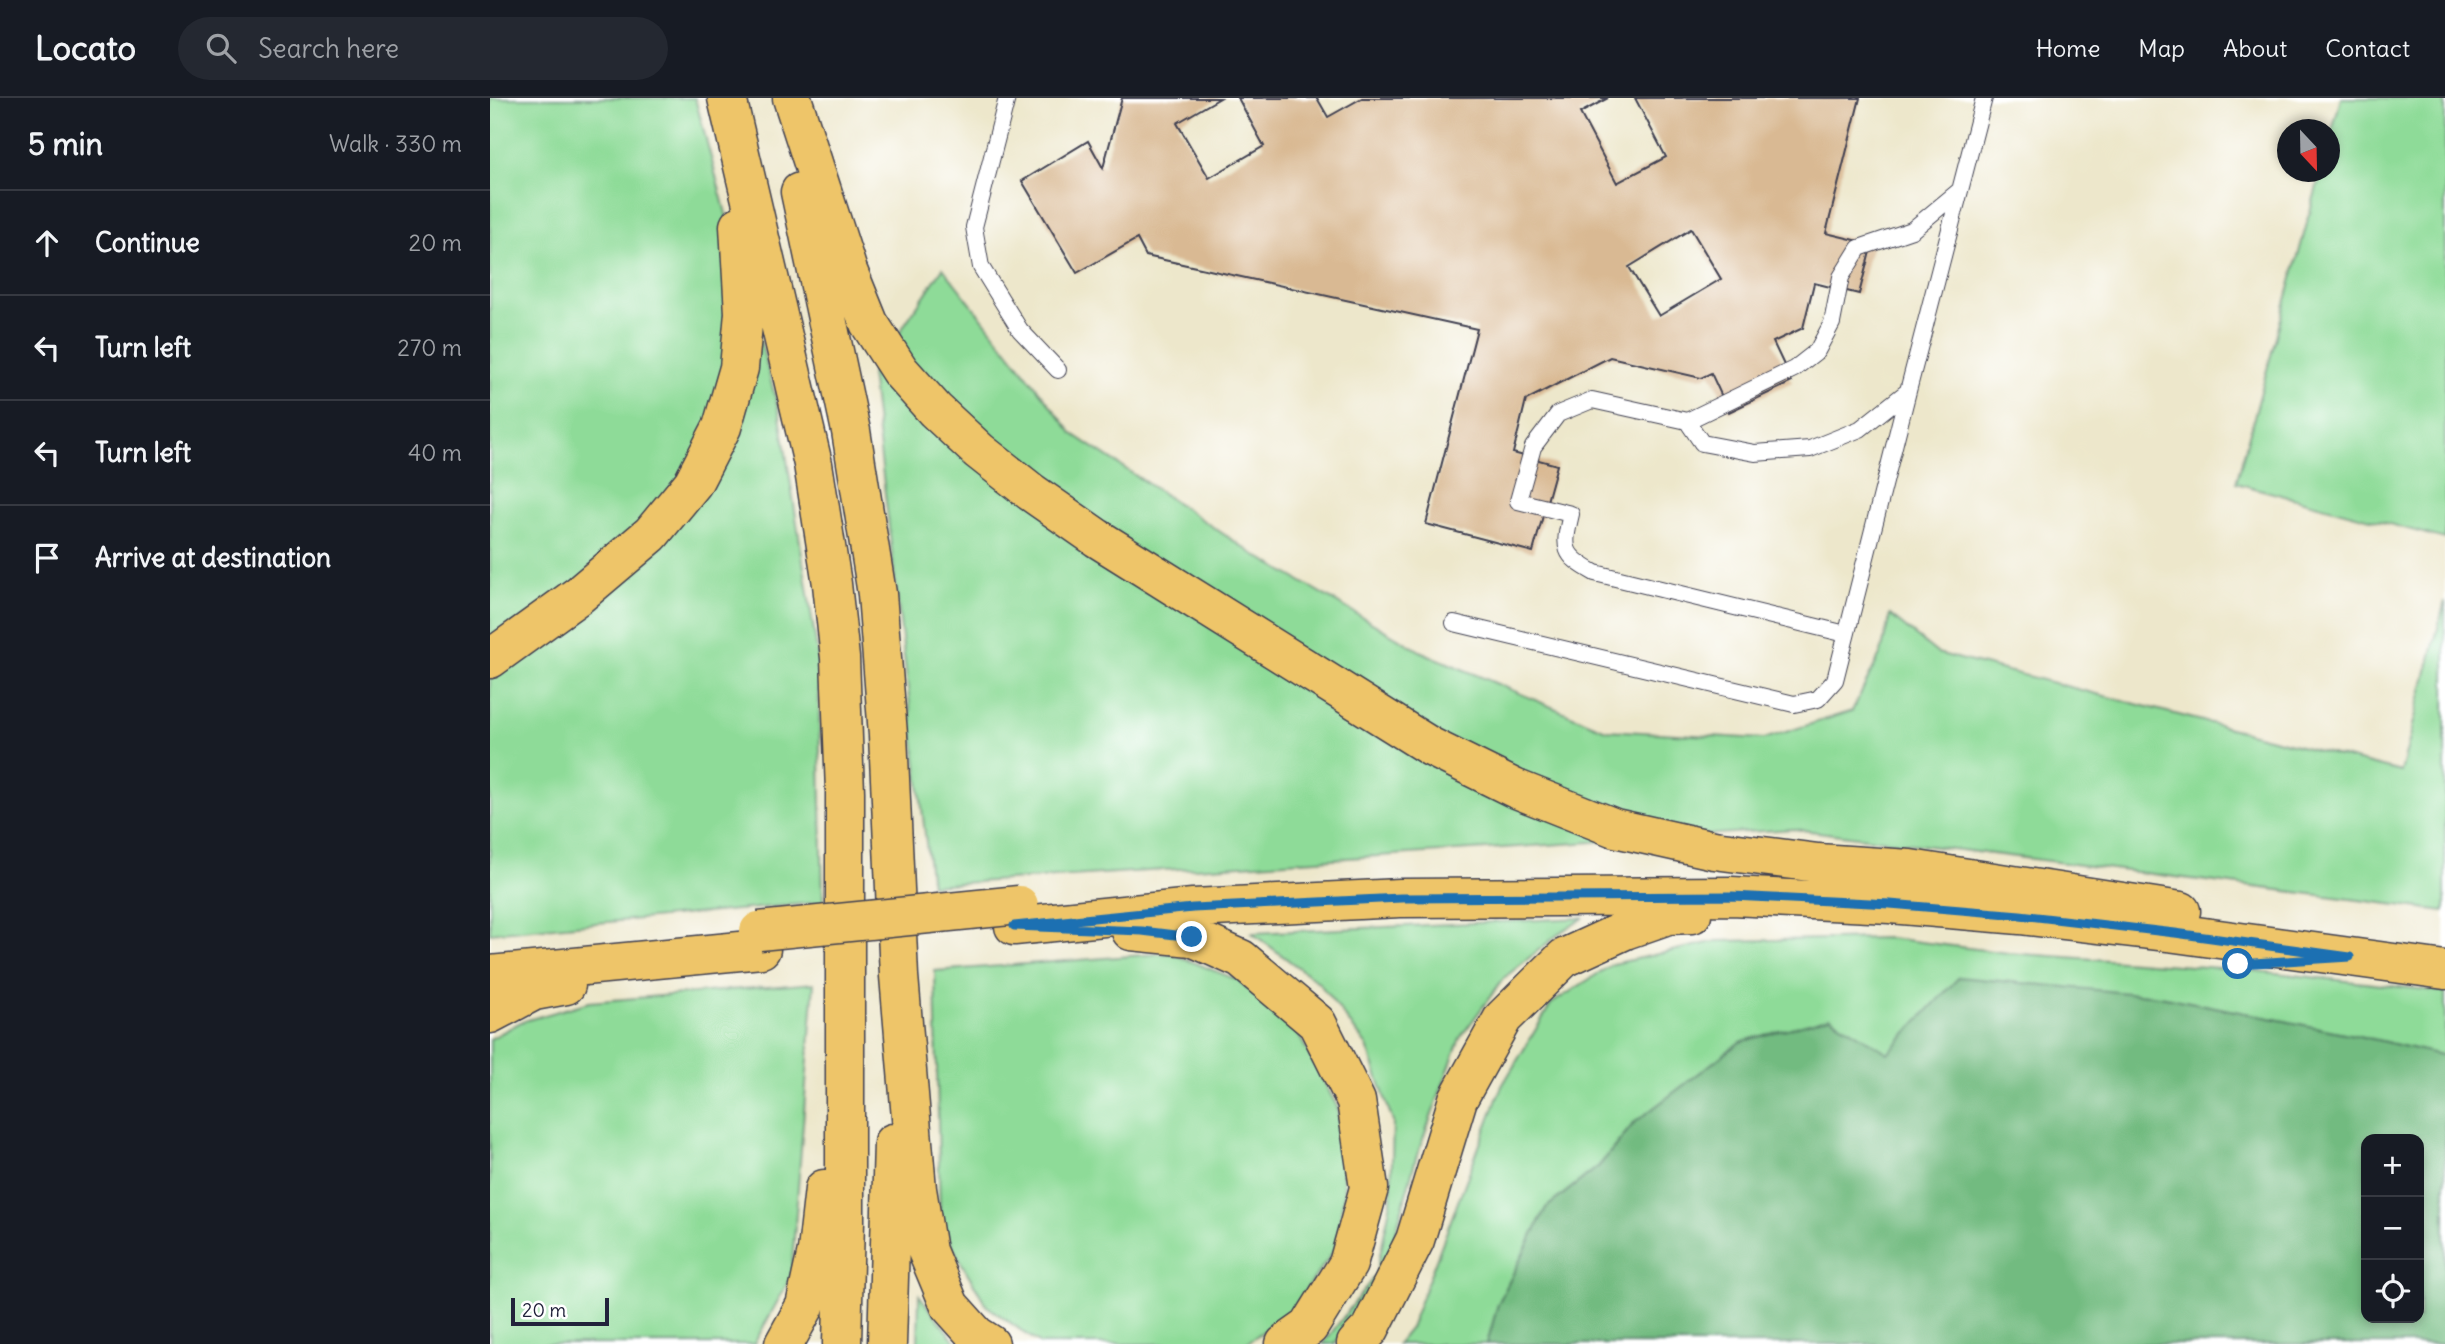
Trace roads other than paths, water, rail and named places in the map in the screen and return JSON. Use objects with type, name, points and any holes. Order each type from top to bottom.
[{"type":"main road","points":[[774,98],[800,196],[851,431],[877,594],[888,735],[899,976],[917,1189],[927,1251],[950,1306],[976,1335],[990,1344]]},
{"type":"main road","points":[[792,98],[848,271],[869,323],[900,371],[935,410],[979,451],[1031,492],[1097,538],[1431,747],[1514,788],[1615,828],[1701,847],[1818,863],[1910,869],[2181,911]]},
{"type":"main road","points":[[490,659],[579,595],[651,534],[693,483],[722,427],[739,368],[744,313],[730,107]]},
{"type":"main road","points":[[730,107],[813,464],[832,584],[840,658],[845,792],[845,1222],[842,1344]]},
{"type":"main road","points":[[490,956],[760,940],[1016,916],[1236,885],[1380,878],[1657,877],[1828,881],[2004,891],[2445,945]]},
{"type":"main road","points":[[1016,916],[1401,898],[1732,896],[1890,904],[2020,915],[2445,970]]},
{"type":"main road","points":[[1356,1344],[1370,1329],[1415,1240],[1458,1100],[1503,1018],[1564,958],[1625,930],[1668,915],[1739,912],[1849,920],[2238,964],[2350,957]]},
{"type":"main road","points":[[1016,916],[1192,937],[1241,959],[1317,1023],[1356,1101],[1369,1188],[1348,1264],[1309,1327],[1285,1344]]},
{"type":"main road","points":[[490,975],[665,958],[760,940]]},
{"type":"main road","points":[[490,1014],[534,991],[598,979],[665,958]]},
{"type":"main road","points":[[887,1344],[899,976]]},
{"type":"main road","points":[[783,1344],[805,1306],[817,1251],[844,999]]},
{"type":"lane","points":[[1007,98],[974,227],[981,267],[1020,330],[1058,370]]},
{"type":"lane","points":[[1454,623],[1794,704],[1818,699],[1835,680],[1984,98]]},
{"type":"lane","points":[[1846,634],[1595,573],[1574,561],[1565,542],[1571,514],[1518,501],[1533,447],[1558,414],[1592,400],[1687,421],[1794,369],[1817,351],[1832,323],[1841,278],[1859,248],[1912,230],[1959,191]]},
{"type":"lane","points":[[1687,421],[1702,443],[1755,453],[1810,449],[1860,429],[1908,391]]}]
